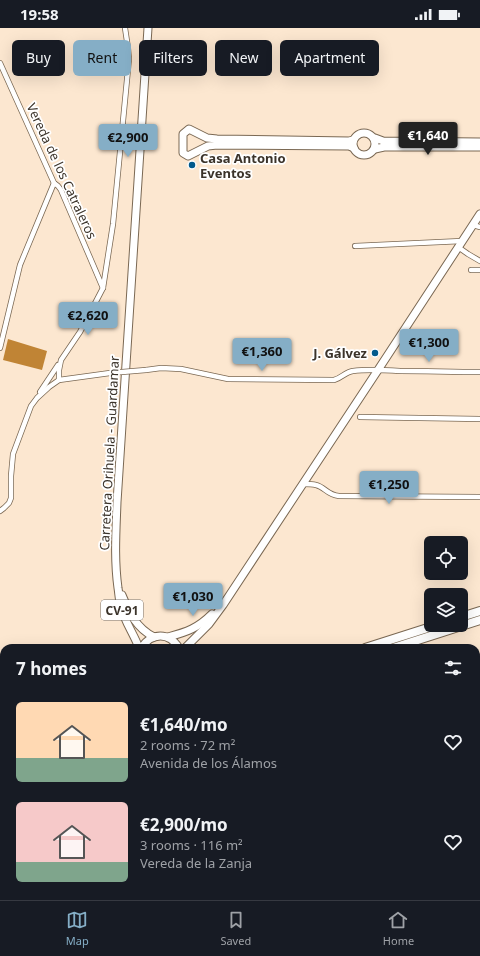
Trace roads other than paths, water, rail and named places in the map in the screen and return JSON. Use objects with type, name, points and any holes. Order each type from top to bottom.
[{"type":"highway","points":[[468,615],[480,611]]},
{"type":"highway","points":[[405,644],[480,620]]},
{"type":"highway","points":[[378,644],[424,629]]},
{"type":"main road","name":"Carretera Orihuela - Guardamar","points":[[138,644],[127,624],[121,607],[116,569],[115,546],[148,28]]},
{"type":"main road","points":[[354,148],[348,146],[217,145],[208,146],[188,156],[183,153],[183,134],[189,129],[207,138],[217,140],[349,141],[353,140],[359,134],[366,133],[383,141],[480,142]]},
{"type":"main road","points":[[374,138],[376,146],[375,149]]},
{"type":"main road","points":[[353,140],[354,148],[357,153],[365,156],[373,152],[375,149],[384,147],[480,147]]},
{"type":"main road","points":[[189,644],[209,624],[223,605],[480,214]]},
{"type":"main road","name":"Carretera Orihuela - Guardamar","points":[[116,569],[120,590],[130,612],[140,627],[146,633],[154,637]]},
{"type":"main road","points":[[154,637],[168,637],[184,632],[203,623],[223,605]]},
{"type":"main road","name":"CV-91","points":[[143,644],[154,637]]},
{"type":"main road","points":[[168,637],[176,644]]},
{"type":"street","points":[[0,511],[9,503],[11,498],[13,454],[31,406],[80,332],[103,288],[113,224],[129,59],[125,28]]},
{"type":"street","name":"Vereda de los Catraleros","points":[[0,63],[54,183],[62,190],[103,288]]},
{"type":"street","points":[[0,348],[20,265],[54,183]]},
{"type":"street","points":[[472,225],[480,228]]},
{"type":"street","points":[[355,246],[460,244],[468,254],[480,261]]},
{"type":"street","points":[[472,270],[480,270]]},
{"type":"street","points":[[59,380],[61,360]]},
{"type":"street","points":[[36,398],[59,380],[161,368],[181,369],[228,379],[334,380],[339,379],[344,374],[349,372],[378,370],[480,372]]},
{"type":"street","points":[[360,417],[480,419]]},
{"type":"street","points":[[303,484],[315,484],[333,496],[480,497]]},
{"type":"place","name":"Casa Antonio Eventos","points":[[192,165]]},
{"type":"place","name":"J. Gálvez","points":[[375,353]]}]
